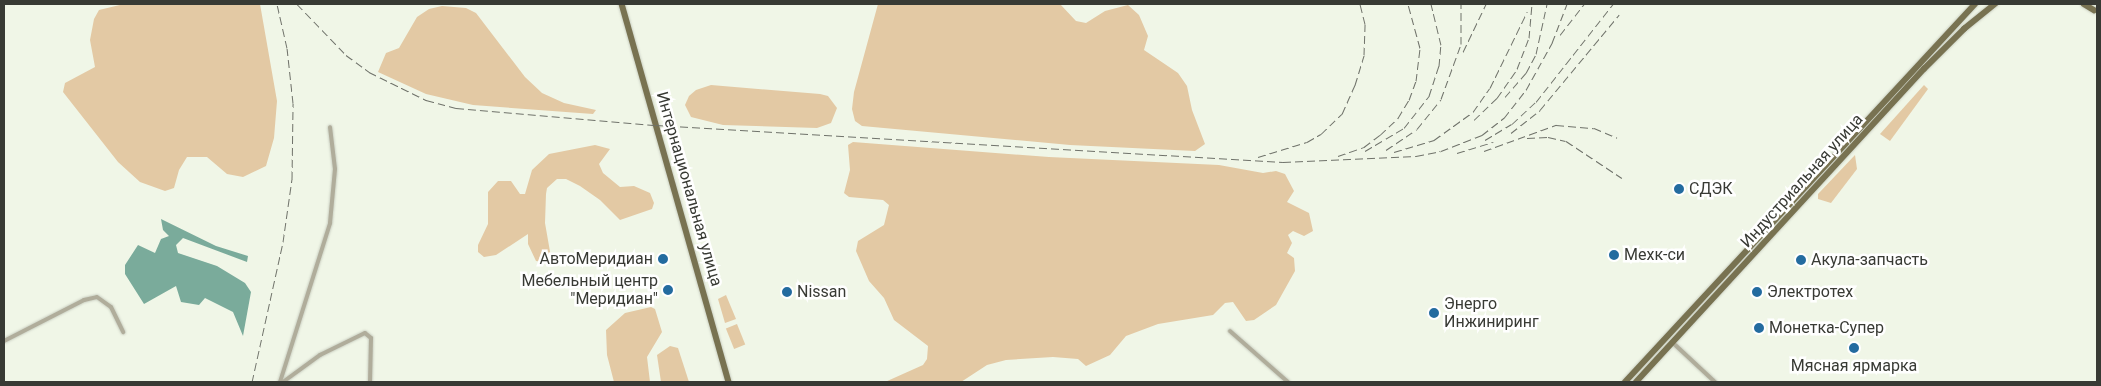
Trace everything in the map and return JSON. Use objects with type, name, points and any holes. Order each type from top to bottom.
[{"type":"main road","name":"Интернациональная улица","points":[[622,4],[729,382]]},
{"type":"main road","name":"Индустриальная улица","points":[[1625,382],[1975,4]]},
{"type":"main road","name":"Индустриальная улица","points":[[1636,382],[1924,68],[1964,29],[1995,4]]},
{"type":"main road","points":[[2084,4],[2094,10],[2088,4]]},
{"type":"street","points":[[281,382],[330,223],[335,169],[330,128]]},
{"type":"street","points":[[4,341],[84,300],[97,297],[111,307],[123,332]]},
{"type":"street","points":[[1230,331],[1288,382]]},
{"type":"street","points":[[281,382],[320,355],[365,334],[371,338],[370,382]]},
{"type":"street","points":[[1667,337],[1715,382]]},
{"type":"shaded area","points":[[124,4],[260,4],[277,101],[274,138],[266,166],[243,177],[227,174],[207,157],[187,157],[179,170],[174,188],[165,191],[140,182],[118,162],[63,92],[65,83],[95,67],[90,40],[94,19],[99,10]]},
{"type":"shaded area","points":[[878,4],[1060,4],[1076,21],[1086,23],[1105,11],[1128,5],[1139,15],[1148,36],[1144,50],[1178,73],[1187,86],[1192,110],[1205,144],[1195,151],[1070,145],[862,126],[855,121],[852,109],[854,92]]},
{"type":"shaded area","points":[[442,6],[466,8],[476,13],[525,77],[542,93],[564,103],[596,110],[593,114],[473,105],[426,94],[378,72],[386,53],[399,48],[417,17],[429,9]]},
{"type":"shaded area","points":[[711,85],[820,94],[828,96],[837,108],[831,123],[817,128],[723,125],[691,117],[685,105],[689,96],[696,90]]},
{"type":"shaded area","points":[[1924,85],[1928,89],[1890,141],[1880,134]]},
{"type":"shaded area","points":[[853,142],[1049,157],[1219,165],[1263,173],[1276,171],[1285,174],[1294,191],[1287,202],[1309,213],[1313,231],[1304,236],[1293,231],[1288,235],[1292,243],[1287,253],[1294,258],[1295,271],[1276,305],[1254,320],[1246,321],[1233,302],[1225,303],[1213,315],[1158,324],[1126,336],[1110,355],[1086,366],[1078,359],[1053,357],[1006,360],[987,365],[961,382],[885,382],[923,365],[927,359],[928,346],[894,320],[884,298],[869,281],[856,251],[858,241],[884,225],[889,205],[883,200],[849,197],[844,193],[850,170],[848,145]]},
{"type":"shaded area","points":[[595,145],[610,149],[599,164],[603,173],[620,187],[634,186],[650,193],[654,203],[652,209],[620,220],[600,200],[580,186],[566,179],[557,179],[547,188],[546,194],[545,223],[552,263],[536,261],[528,244],[528,234],[496,255],[484,257],[478,252],[478,245],[488,224],[488,192],[498,181],[511,181],[520,194],[525,194],[532,170],[549,154]]},
{"type":"shaded area","points":[[1855,155],[1857,169],[1831,203],[1818,199],[1818,194]]},
{"type":"shaded area","points":[[726,295],[736,319],[725,323],[718,299]]},
{"type":"shaded area","points":[[651,307],[655,309],[662,332],[647,357],[650,382],[614,382],[607,355],[606,330],[625,313]]},
{"type":"shaded area","points":[[737,324],[745,344],[734,349],[726,328]]},
{"type":"shaded area","points":[[670,346],[678,348],[689,382],[661,382],[657,355]]},
{"type":"water","points":[[161,219],[216,246],[248,256],[247,262],[183,238],[176,245],[178,253],[217,266],[245,283],[251,292],[243,336],[233,312],[205,298],[199,305],[181,302],[176,286],[144,304],[125,274],[125,265],[138,245],[155,253],[161,239],[169,236],[163,230]]},
{"type":"railway","points":[[252,382],[283,242],[292,179],[293,103],[287,48],[277,4]]},
{"type":"railway","points":[[297,4],[346,55],[369,72],[426,100],[456,108],[656,125],[1283,162],[1416,156],[1441,151],[1482,135],[1504,118],[1526,90],[1552,43],[1567,4]]},
{"type":"railway","points":[[1258,157],[1307,142],[1321,134],[1342,114],[1355,85],[1364,55],[1365,24],[1360,4]]},
{"type":"railway","points":[[1338,156],[1364,147],[1380,135],[1398,118],[1409,100],[1416,81],[1420,48],[1408,4]]},
{"type":"railway","points":[[1365,151],[1404,128],[1429,96],[1439,66],[1441,45],[1431,4]]},
{"type":"railway","points":[[1386,150],[1417,129],[1441,99],[1461,44],[1461,4]]},
{"type":"railway","points":[[1463,52],[1486,4]]},
{"type":"railway","points":[[1474,120],[1497,98],[1517,69],[1529,38],[1532,4]]},
{"type":"railway","points":[[1505,97],[1526,73],[1536,54],[1547,4]]},
{"type":"railway","points":[[1560,35],[1584,4]]},
{"type":"railway","points":[[1485,140],[1512,124],[1536,102],[1613,4]]},
{"type":"railway","points":[[1394,152],[1434,140],[1473,112],[1490,88],[1527,12]]},
{"type":"railway","points":[[1511,133],[1540,110],[1619,15]]},
{"type":"railway","points":[[1484,151],[1556,125],[1594,128],[1617,138]]},
{"type":"railway","points":[[1527,138],[1548,137],[1566,141],[1622,178]]},
{"type":"railway","points":[[1457,153],[1493,142]]},
{"type":"place","name":"СДЭК","points":[[1679,189]]},
{"type":"place","name":"Мехк-си","points":[[1614,255]]},
{"type":"place","name":"АвтоМеридиан","points":[[663,259]]},
{"type":"place","name":"Акула-запчасть","points":[[1801,260]]},
{"type":"place","name":"Мебельный центр \"Меридиан\"","points":[[668,290]]},
{"type":"place","name":"Nissan","points":[[787,292]]},
{"type":"place","name":"Электротех","points":[[1757,292]]},
{"type":"place","name":"Энерго Инжиниринг","points":[[1434,313]]},
{"type":"place","name":"Монетка-Супер","points":[[1759,328]]},
{"type":"place","name":"Мясная ярмарка","points":[[1854,348]]}]
